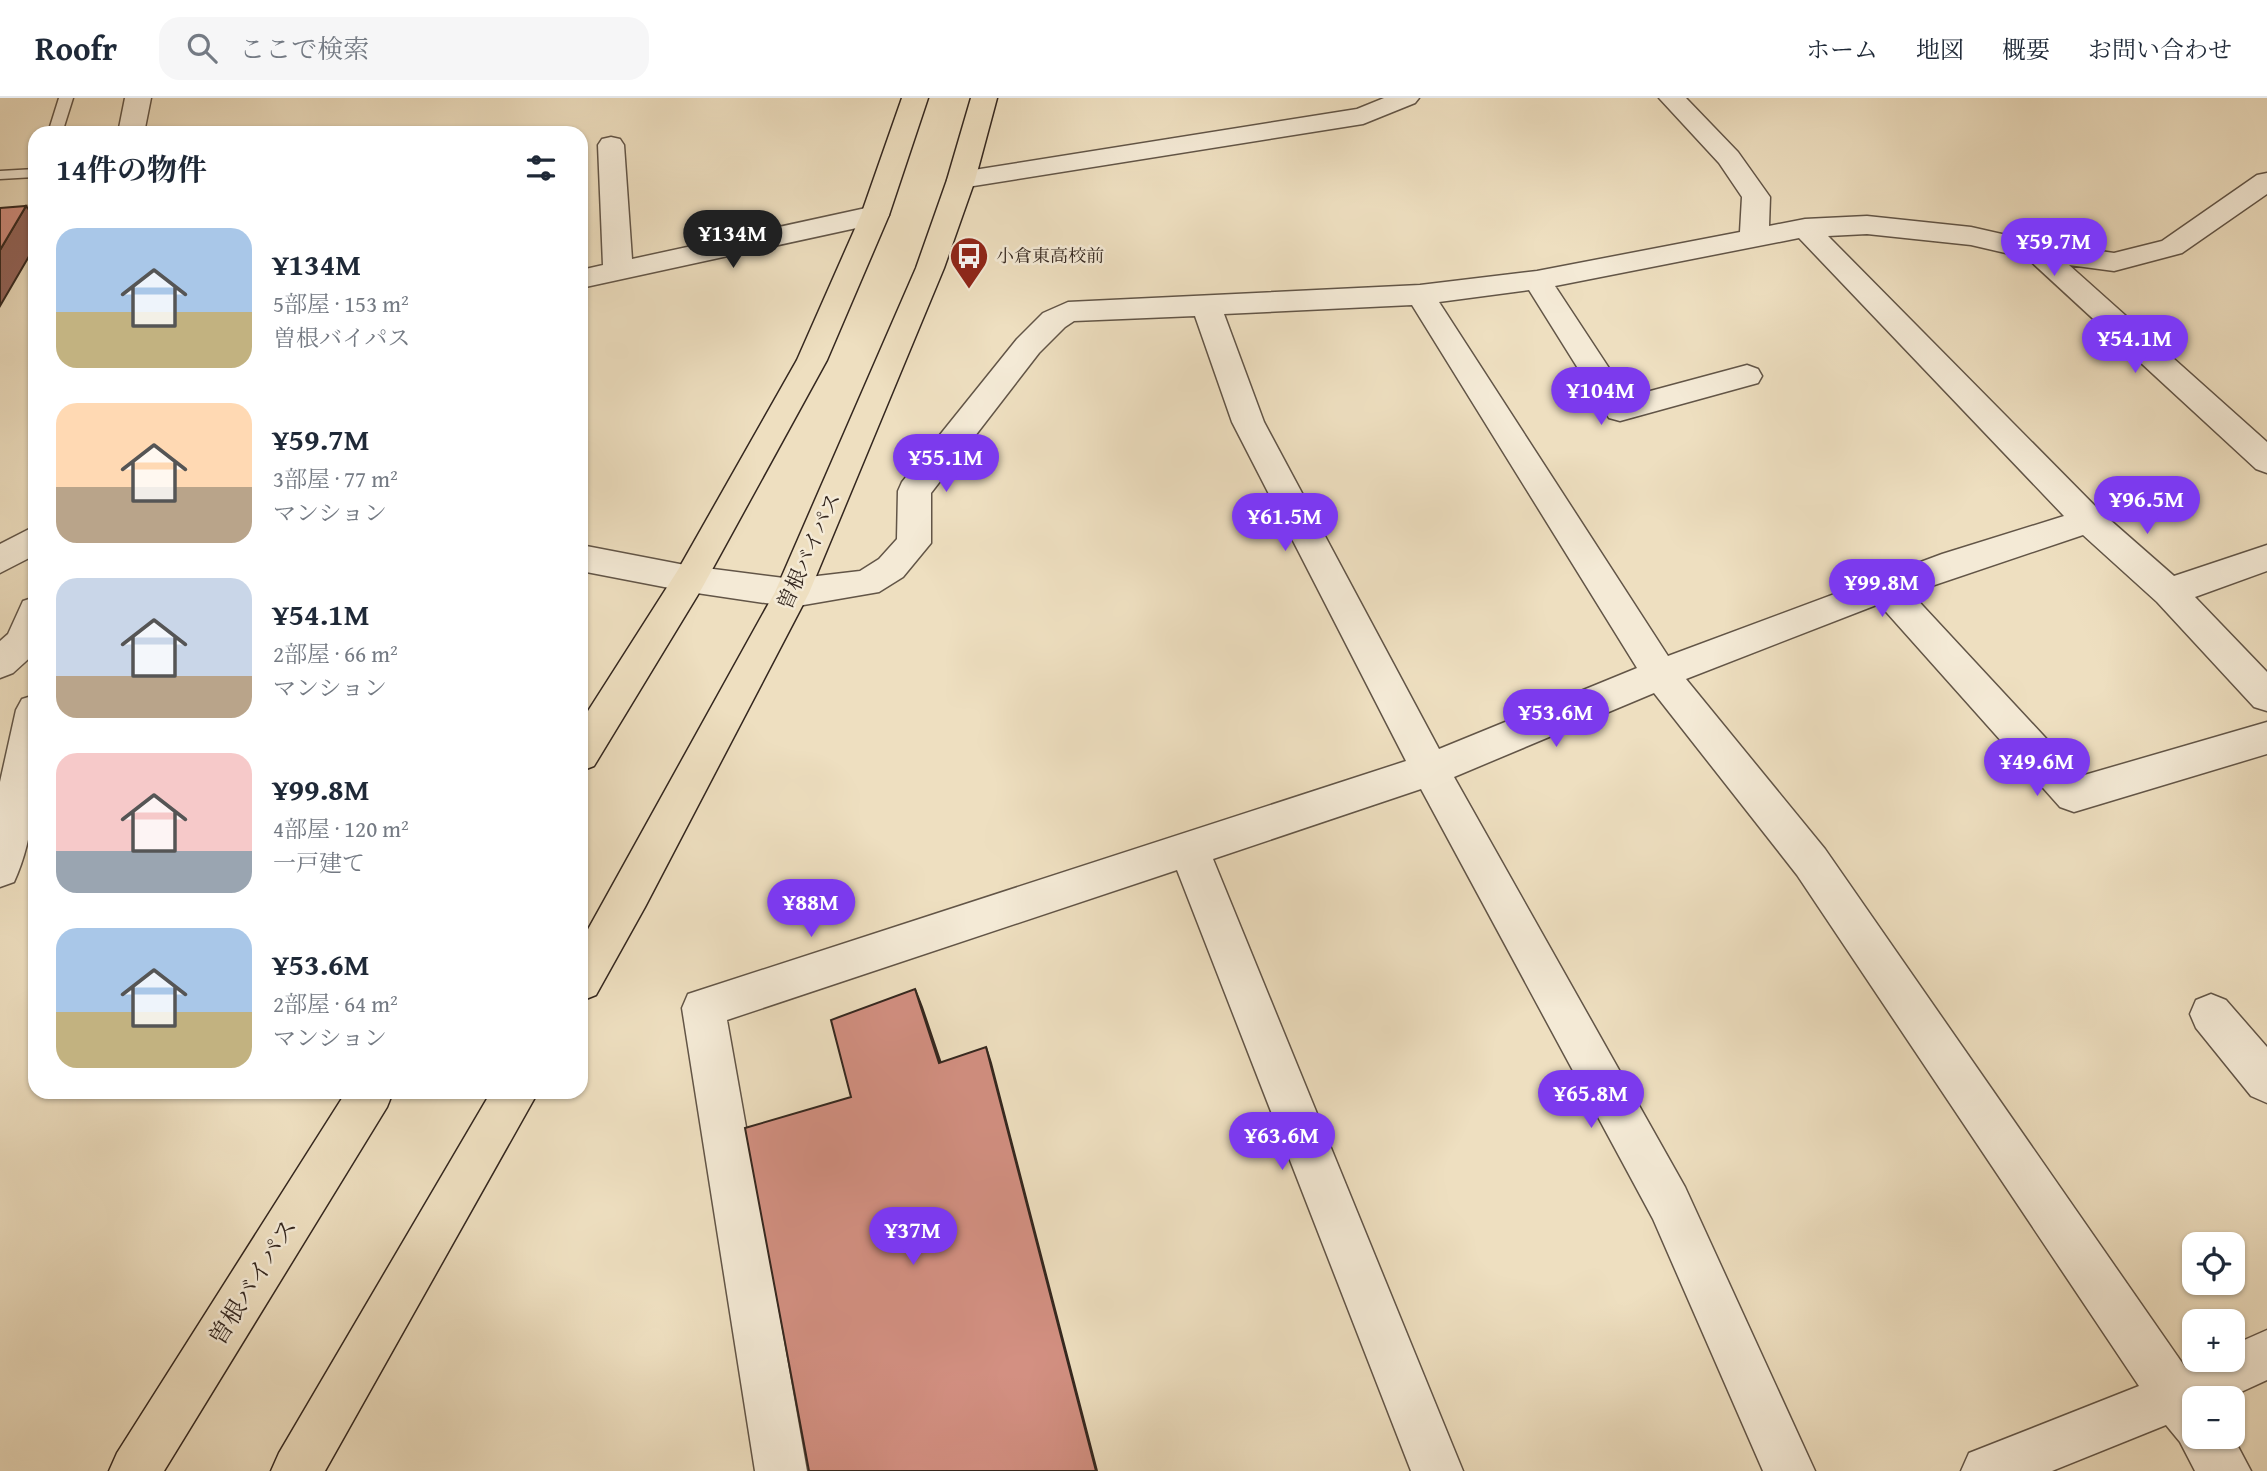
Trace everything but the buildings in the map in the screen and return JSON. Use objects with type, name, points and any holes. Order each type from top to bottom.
[{"type":"highway","points":[[588,744],[690,579],[812,360],[875,215],[915,98]]},
{"type":"highway","name":"曽根バイパス","points":[[588,969],[792,593],[930,268],[961,180],[984,98]]},
{"type":"highway","name":"曽根バイパス","points":[[135,1471],[367,1099]]},
{"type":"highway","points":[[297,1471],[512,1099]]},
{"type":"street","points":[[132,126],[138,98]]},
{"type":"street","points":[[961,180],[1363,116],[1406,98]]},
{"type":"street","points":[[1672,98],[1729,158],[1756,197],[1754,238]]},
{"type":"street","points":[[611,145],[618,270]]},
{"type":"street","points":[[588,559],[690,579],[792,593],[867,583],[891,568],[914,543],[914,491],[1028,346],[1054,320],[1068,312],[1420,295],[1537,280],[1805,228],[1867,225],[1971,236],[2037,251],[2114,262],[2172,247],[2267,181]]},
{"type":"street","points":[[588,277],[875,215]]},
{"type":"street","points":[[1805,228],[2089,521],[2169,592],[2267,696]]},
{"type":"street","points":[[2037,251],[2267,461]]},
{"type":"street","points":[[1537,280],[1620,410],[1746,376]]},
{"type":"street","points":[[1420,295],[1660,674],[1811,862],[2182,1403]]},
{"type":"street","points":[[1207,307],[1248,422],[1430,770],[1669,1203],[1789,1471]]},
{"type":"street","points":[[781,1471],[703,1008],[1430,770],[1660,674],[1885,588],[1954,563],[2089,521]]},
{"type":"street","points":[[0,560],[28,543]]},
{"type":"street","points":[[2169,592],[2267,558]]},
{"type":"street","points":[[1885,588],[2074,795],[2267,738]]},
{"type":"street","points":[[0,869],[28,742]]},
{"type":"street","points":[[1189,849],[1437,1471]]},
{"type":"street","points":[[2211,1014],[2267,1081]]},
{"type":"street","points":[[2220,1386],[2267,1355]]},
{"type":"street","points":[[1987,1471],[2182,1410]]},
{"type":"street","points":[[2211,1449],[2225,1471]]},
{"type":"lane","points":[[57,126],[66,98]]},
{"type":"lane","points":[[0,175],[28,173]]},
{"type":"place","name":"小倉東高校前","points":[[969,290]]}]
